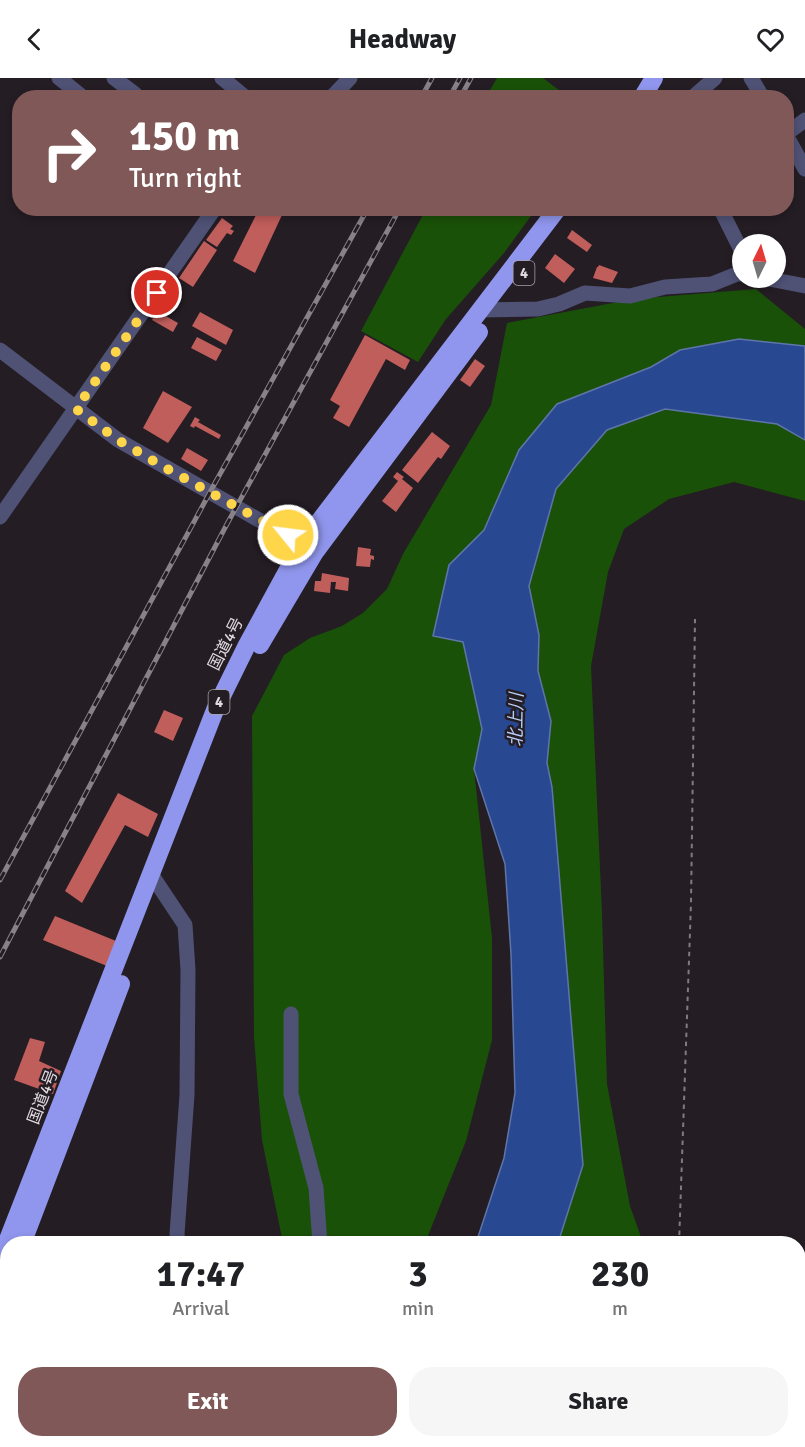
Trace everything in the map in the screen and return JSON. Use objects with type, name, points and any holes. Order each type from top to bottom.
[{"type":"highway","name":"国道4号","points":[[25,1236],[215,710],[247,645],[309,548],[488,310],[553,216]]},
{"type":"highway","name":"国道4号","points":[[488,310],[566,216]]},
{"type":"highway","name":"国道4号","points":[[10,1236],[155,879]]},
{"type":"street","points":[[59,78],[74,90]]},
{"type":"street","points":[[114,78],[129,90]]},
{"type":"street","points":[[222,78],[237,90]]},
{"type":"street","points":[[339,90],[350,78]]},
{"type":"street","points":[[701,90],[715,78]]},
{"type":"street","points":[[794,149],[805,168]]},
{"type":"street","points":[[0,517],[209,216]]},
{"type":"street","points":[[724,216],[733,234]]},
{"type":"street","points":[[488,310],[518,311],[549,308],[585,293],[630,296],[665,287],[712,284],[732,276]]},
{"type":"street","points":[[786,282],[805,286]]},
{"type":"street","points":[[0,350],[118,440],[309,548]]},
{"type":"street","points":[[155,879],[185,925],[188,970],[187,1095],[177,1236]]},
{"type":"street","points":[[291,1014],[291,1094],[316,1188],[319,1236]]},
{"type":"path","points":[[679,1236],[691,880],[694,619]]},
{"type":"green space","points":[[497,78],[543,78],[559,90],[490,90]]},
{"type":"green space","points":[[422,216],[531,216],[504,253],[446,319],[418,362],[361,331]]},
{"type":"green space","points":[[756,289],[805,329],[805,346],[739,339],[680,350],[519,450],[484,530],[449,565],[433,636],[463,642],[482,729],[474,769],[492,938],[492,1040],[466,1141],[428,1236],[282,1236],[262,1140],[254,1037],[252,716],[284,655],[310,638],[342,626],[363,613],[387,589],[403,554],[491,405],[507,323],[634,299]]},
{"type":"green space","points":[[665,409],[777,424],[805,440],[805,501],[734,482],[669,499],[624,529],[608,572],[591,666],[607,1084],[630,1206],[641,1236],[560,1236],[583,1165],[552,787],[547,763],[551,721],[538,671],[539,635],[529,586],[556,489],[607,430]]},
{"type":"water","name":"北上川","points":[[739,339],[805,346],[805,440],[777,424],[665,409],[607,430],[556,489],[529,586],[539,635],[538,671],[551,721],[547,763],[552,787],[583,1165],[560,1236],[478,1236],[504,1158],[515,1093],[511,954],[505,864],[474,769],[482,729],[463,642],[433,636],[449,565],[484,530],[519,450],[557,404],[651,367],[680,350]]},
{"type":"building","points":[[256,216],[282,216],[255,273],[233,261]]},
{"type":"building","points":[[222,218],[233,226],[230,229],[234,231],[231,235],[227,233],[217,247],[206,240]]},
{"type":"building","points":[[572,230],[592,245],[587,252],[567,238]]},
{"type":"building","points":[[204,241],[217,250],[193,287],[179,278]]},
{"type":"building","points":[[555,254],[575,269],[564,283],[545,268]]},
{"type":"building","points":[[599,265],[618,272],[612,283],[593,278]]},
{"type":"building","points":[[157,311],[178,323],[173,332],[152,320]]},
{"type":"building","points":[[200,312],[233,330],[226,345],[192,326]]},
{"type":"building","points":[[365,335],[410,360],[405,370],[386,359],[349,427],[333,418],[340,406],[330,400]]},
{"type":"building","points":[[197,337],[222,350],[216,361],[191,348]]},
{"type":"building","points":[[475,359],[485,366],[470,387],[460,380]]},
{"type":"building","points":[[163,391],[192,407],[168,443],[143,428]]},
{"type":"building","points":[[195,417],[200,420],[198,422],[221,435],[219,439],[195,426],[194,428],[190,426]]},
{"type":"building","points":[[432,432],[450,446],[441,459],[438,457],[418,483],[402,470]]},
{"type":"building","points":[[187,448],[208,460],[201,471],[181,459]]},
{"type":"building","points":[[397,472],[413,488],[396,512],[382,501],[398,481],[393,477]]},
{"type":"building","points":[[358,547],[371,549],[370,555],[374,556],[374,560],[371,559],[370,567],[356,566]]},
{"type":"building","points":[[322,573],[349,578],[348,591],[335,589],[336,582],[331,582],[330,593],[314,591],[315,581],[321,581]]},
{"type":"building","points":[[164,710],[183,718],[173,741],[154,732]]},
{"type":"building","points":[[118,793],[158,814],[148,837],[125,825],[82,903],[65,891]]},
{"type":"building","points":[[55,916],[116,941],[107,966],[43,940]]},
{"type":"building","points":[[30,1038],[45,1042],[39,1061],[61,1071],[53,1094],[14,1080]]},
{"type":"railway","points":[[425,90],[432,78]]},
{"type":"railway","points":[[453,90],[460,78]]},
{"type":"railway","points":[[464,90],[471,78]]},
{"type":"railway","points":[[0,880],[215,483],[364,216]]},
{"type":"railway","points":[[0,957],[227,524],[396,216]]},
{"type":"route","points":[[157,293],[76,409],[118,440],[288,535]]}]
